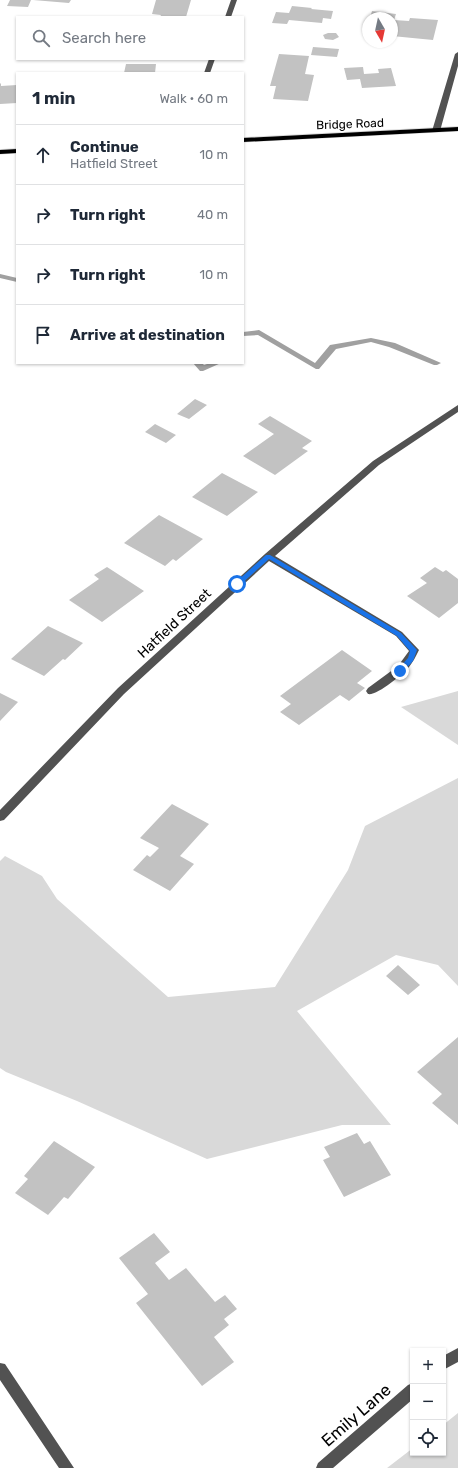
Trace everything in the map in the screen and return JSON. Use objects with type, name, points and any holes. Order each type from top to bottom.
[{"type":"main road","name":"Bridge Road","points":[[244,140],[458,130]]},
{"type":"main road","points":[[0,152],[16,151]]},
{"type":"street","points":[[228,16],[234,0]]},
{"type":"street","points":[[436,131],[458,54]]},
{"type":"street","points":[[207,72],[212,60]]},
{"type":"street","name":"Hatfield Street","points":[[0,817],[121,691],[268,556],[376,463],[458,408]]},
{"type":"street","points":[[268,556],[399,634],[414,650],[411,659],[400,671],[371,690]]},
{"type":"street","points":[[446,1362],[458,1354]]},
{"type":"street","points":[[0,1369],[67,1468]]},
{"type":"street","name":"Emily Lane","points":[[323,1468],[410,1393]]},
{"type":"shaded area","points":[[458,691],[458,745],[401,707]]},
{"type":"shaded area","points":[[458,778],[458,986],[438,965],[396,955],[297,1011],[391,1125],[342,1125],[207,1159],[77,1101],[6,1072],[0,1068],[0,861],[5,856],[42,876],[57,899],[168,997],[275,987],[348,870],[365,826]]},
{"type":"shaded area","points":[[458,1413],[458,1468],[387,1468],[410,1450],[410,1456],[446,1456],[446,1423]]},
{"type":"building","points":[[10,0],[31,0],[28,7],[7,6]]},
{"type":"building","points":[[33,0],[71,0],[69,3]]},
{"type":"building","points":[[156,0],[191,0],[186,16],[160,16],[152,14]]},
{"type":"building","points":[[292,6],[333,11],[331,19],[323,18],[322,23],[289,20],[287,24],[272,23],[276,12],[289,13]]},
{"type":"building","points":[[410,18],[438,20],[433,40],[398,37],[398,20],[409,21]]},
{"type":"building","points":[[328,33],[336,33],[339,37],[333,40],[325,39],[323,35]]},
{"type":"building","points":[[313,47],[339,49],[337,57],[311,55]]},
{"type":"building","points":[[279,54],[309,56],[305,74],[314,75],[308,101],[273,99],[276,86],[270,86]]},
{"type":"building","points":[[126,64],[156,64],[155,72],[124,72]]},
{"type":"building","points":[[363,67],[364,74],[379,73],[378,69],[391,68],[396,86],[362,88],[360,79],[347,80],[344,68]]},
{"type":"building","points":[[1,83],[1,86],[16,85],[16,103],[0,104]]},
{"type":"building","points":[[195,399],[207,405],[189,419],[177,414]]},
{"type":"building","points":[[270,416],[312,441],[302,448],[308,451],[275,475],[243,456],[274,434],[258,424]]},
{"type":"building","points":[[155,424],[176,435],[166,443],[145,432]]},
{"type":"building","points":[[222,473],[258,492],[227,516],[192,497]]},
{"type":"building","points":[[159,515],[203,539],[176,561],[173,559],[165,566],[124,543]]},
{"type":"building","points":[[107,567],[144,591],[102,622],[69,600],[99,579],[94,575]]},
{"type":"building","points":[[435,567],[443,572],[446,570],[458,579],[458,603],[439,618],[407,596],[427,583],[420,578]]},
{"type":"building","points":[[48,626],[83,643],[65,660],[63,659],[44,676],[11,659]]},
{"type":"building","points":[[342,650],[372,671],[357,683],[365,688],[349,701],[340,695],[299,725],[280,712],[291,704],[280,696]]},
{"type":"building","points":[[0,693],[18,702],[0,721]]},
{"type":"building","points":[[172,804],[209,824],[180,856],[194,864],[170,891],[133,870],[147,855],[150,857],[159,848],[140,838]]},
{"type":"building","points":[[398,965],[420,985],[408,995],[386,976]]},
{"type":"building","points":[[458,1037],[458,1125],[432,1103],[442,1094],[417,1072]]},
{"type":"building","points":[[357,1133],[364,1144],[370,1141],[391,1175],[344,1197],[323,1160],[330,1157],[324,1147]]},
{"type":"building","points":[[54,1141],[95,1167],[68,1199],[64,1197],[48,1215],[15,1193],[28,1179],[24,1176]]},
{"type":"building","points":[[154,1233],[170,1252],[155,1263],[169,1280],[186,1268],[215,1302],[225,1295],[237,1309],[224,1319],[229,1325],[214,1337],[234,1362],[202,1386],[136,1303],[148,1294],[119,1258]]},
{"type":"waterway","points":[[0,276],[16,280]]},
{"type":"waterway","points":[[244,334],[259,332],[316,367],[333,347],[371,340],[392,345],[437,363]]},
{"type":"waterway","points":[[198,364],[203,369],[215,364]]},
{"type":"route","points":[[237,584],[268,556],[399,634],[414,650],[411,659],[400,671]]}]
